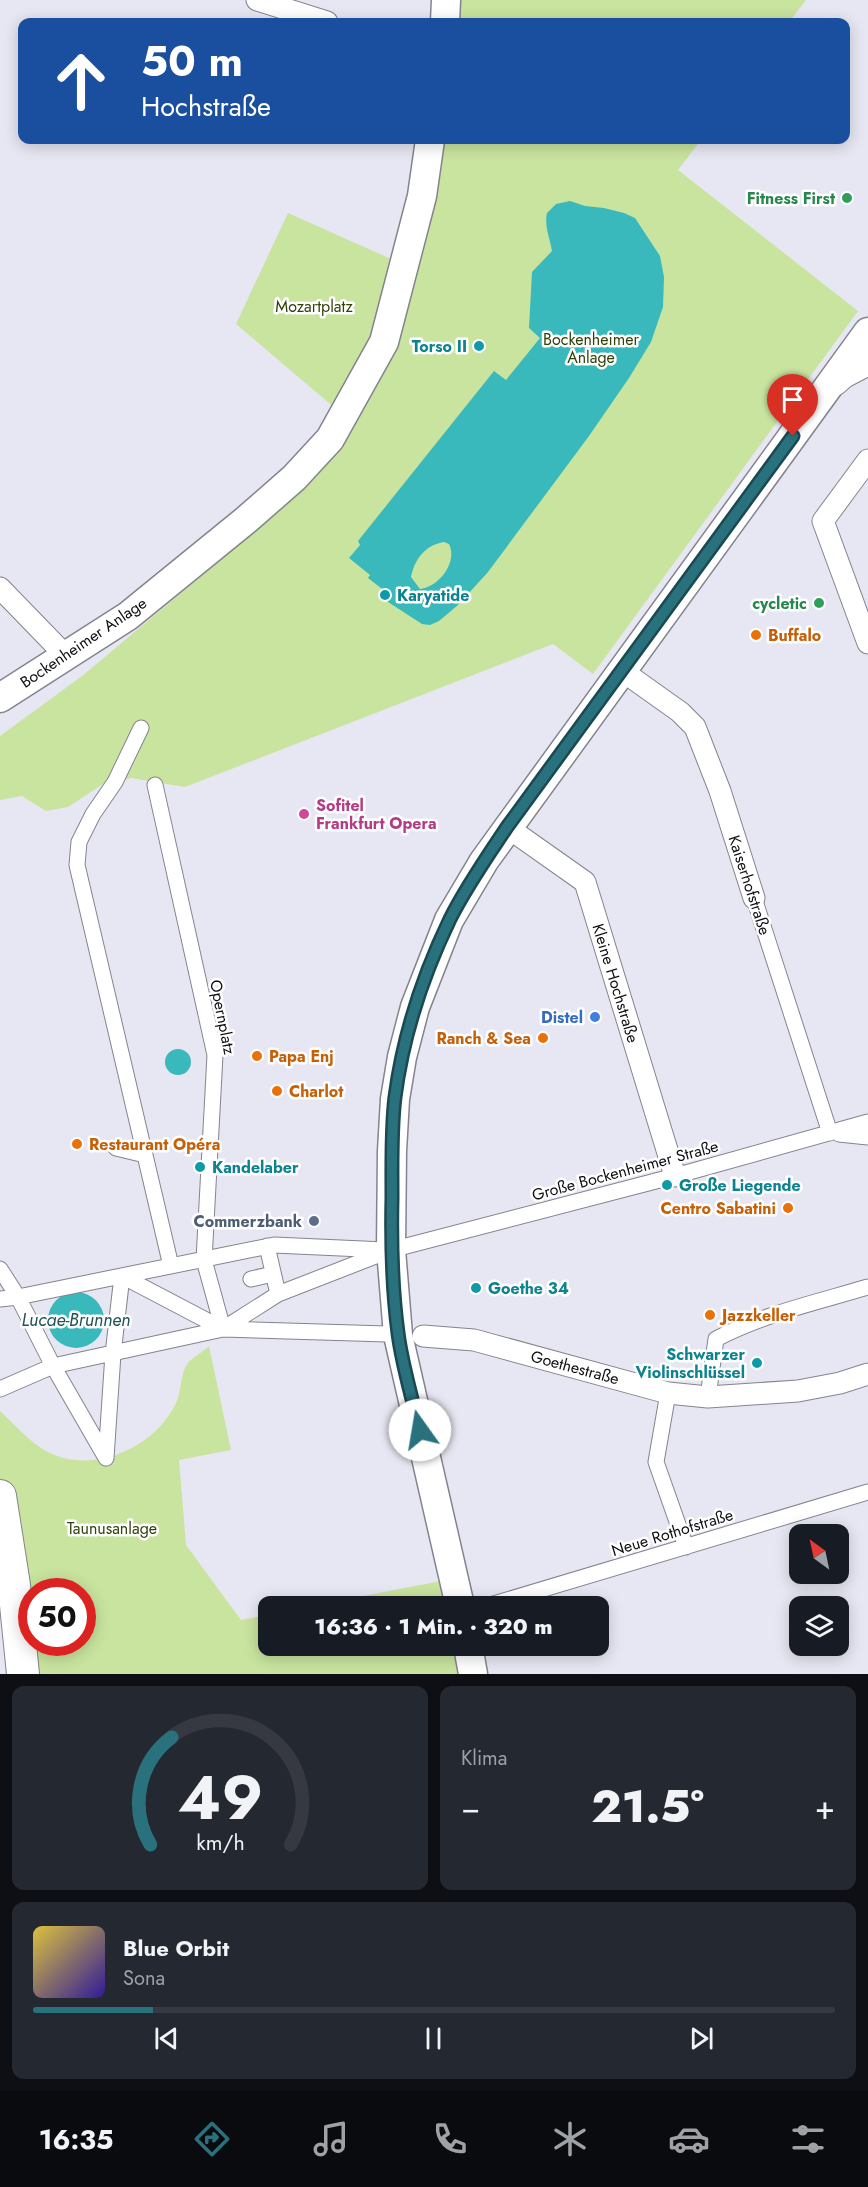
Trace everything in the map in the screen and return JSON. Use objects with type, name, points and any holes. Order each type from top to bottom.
[{"type":"main road","points":[[445,18],[446,0]]},
{"type":"main road","name":"Bockenheimer Anlage","points":[[0,698],[128,616],[294,478],[330,439],[384,342],[422,196],[429,144]]},
{"type":"main road","points":[[458,1596],[398,1335],[391,1250],[395,1099],[402,1057],[415,1007],[449,920],[507,827],[868,332]]},
{"type":"main road","points":[[0,1496],[14,1585],[23,1674]]},
{"type":"main road","points":[[470,1656],[473,1674]]},
{"type":"street","points":[[257,0],[314,18]]},
{"type":"street","points":[[820,399],[845,377],[868,365]]},
{"type":"street","points":[[868,460],[823,521],[868,644]]},
{"type":"street","points":[[0,588],[65,655]]},
{"type":"street","name":"Kaiserhofstraße","points":[[621,670],[680,712],[695,727],[720,791],[830,1133]]},
{"type":"street","points":[[141,728],[115,782],[93,814],[79,842],[77,865],[171,1266]]},
{"type":"street","name":"Opernplatz","points":[[155,785],[215,1056],[204,1260],[223,1329]]},
{"type":"street","name":"Kleine Hochstraße","points":[[507,827],[585,882],[675,1176]]},
{"type":"street","points":[[830,1133],[868,1122]]},
{"type":"street","name":"Große Bockenheimer Straße","points":[[391,1250],[830,1133],[868,1137]]},
{"type":"street","points":[[116,1148],[145,1155]]},
{"type":"street","points":[[267,1246],[278,1294]]},
{"type":"street","points":[[0,1299],[267,1246],[391,1250]]},
{"type":"street","points":[[223,1329],[278,1294],[391,1250]]},
{"type":"street","points":[[0,1269],[18,1297],[53,1366],[106,1458],[113,1354],[122,1276]]},
{"type":"street","points":[[252,1279],[273,1274]]},
{"type":"street","points":[[122,1276],[223,1329]]},
{"type":"street","points":[[708,1397],[716,1339],[768,1317],[868,1287]]},
{"type":"street","points":[[0,1389],[53,1366],[223,1329],[387,1334]]},
{"type":"street","name":"Goethestraße","points":[[423,1336],[474,1340],[668,1393],[708,1397],[798,1391],[840,1383],[868,1374]]},
{"type":"street","points":[[668,1393],[656,1462],[686,1547]]},
{"type":"street","name":"Neue Rothofstraße","points":[[521,1596],[868,1492]]},
{"type":"green space","points":[[458,0],[806,0],[792,18],[456,18]]},
{"type":"green space","name":"Bockenheimer Anlage","points":[[437,144],[698,144],[678,170],[858,311],[593,674],[553,644],[185,787],[131,778],[103,784],[68,807],[46,811],[22,796],[0,800],[0,736],[82,676],[254,532],[340,443]]},
{"type":"green space","name":"Mozartplatz","points":[[288,213],[391,259],[372,335],[336,409],[236,324]]},
{"type":"green space","name":"Taunusanlage","points":[[209,1346],[231,1450],[179,1460],[186,1545],[241,1620],[258,1617],[258,1656],[460,1656],[464,1674],[23,1674],[21,1656],[96,1656],[96,1578],[18,1578],[18,1635],[0,1496],[0,1411],[35,1444],[59,1457],[78,1460],[98,1459],[118,1454],[136,1446],[166,1420],[176,1403],[185,1367]]},
{"type":"green space","points":[[441,1581],[445,1596],[363,1596]]},
{"type":"water","points":[[570,201],[624,213],[635,218],[660,256],[664,277],[663,307],[651,342],[629,378],[488,572],[458,605],[439,621],[430,625],[422,624],[385,600],[386,592],[368,578],[370,575],[349,558],[360,545],[358,541],[494,371],[506,380],[540,338],[529,328],[532,272],[552,251],[546,218],[547,213],[556,204]],"holes":[[[444,542],[449,544],[451,551],[449,566],[434,584],[420,589],[411,577],[418,559],[431,546]]]},
{"type":"water","points":[[178,1049],[187,1053],[191,1062],[187,1071],[178,1075],[169,1071],[165,1062],[169,1053]]},
{"type":"water","name":"Lucae-Brunnen","points":[[70,1292],[82,1292],[92,1296],[100,1304],[104,1320],[100,1336],[92,1344],[82,1348],[70,1348],[60,1344],[52,1336],[48,1326],[48,1314],[52,1304],[60,1296]]},
{"type":"place","name":"Fitness First","points":[[847,198]]},
{"type":"place","name":"Torso II","points":[[479,346]]},
{"type":"place","name":"Karyatide","points":[[385,595]]},
{"type":"place","name":"cycletic","points":[[819,603]]},
{"type":"place","name":"Buffalo","points":[[756,635]]},
{"type":"place","name":"Sofitel Frankfurt Opera","points":[[304,814]]},
{"type":"place","name":"Distel","points":[[595,1017]]},
{"type":"place","name":"Ranch & Sea","points":[[543,1038]]},
{"type":"place","name":"Papa Enj","points":[[257,1056]]},
{"type":"place","name":"Charlot","points":[[277,1091]]},
{"type":"place","name":"Restaurant Opéra","points":[[77,1144]]},
{"type":"place","name":"Kandelaber","points":[[200,1167]]},
{"type":"place","name":"Große Liegende","points":[[667,1185]]},
{"type":"place","name":"Centro Sabatini","points":[[788,1208]]},
{"type":"place","name":"Commerzbank","points":[[314,1221]]},
{"type":"place","name":"Goethe 34","points":[[476,1288]]},
{"type":"place","name":"Jazzkeller","points":[[710,1315]]},
{"type":"place","name":"Schwarzer Violinschlüssel","points":[[757,1363]]},
{"type":"route","points":[[420,1430],[398,1335],[391,1250],[392,1150],[395,1099],[402,1057],[415,1007],[430,965],[449,920],[507,827],[793,436]]}]
